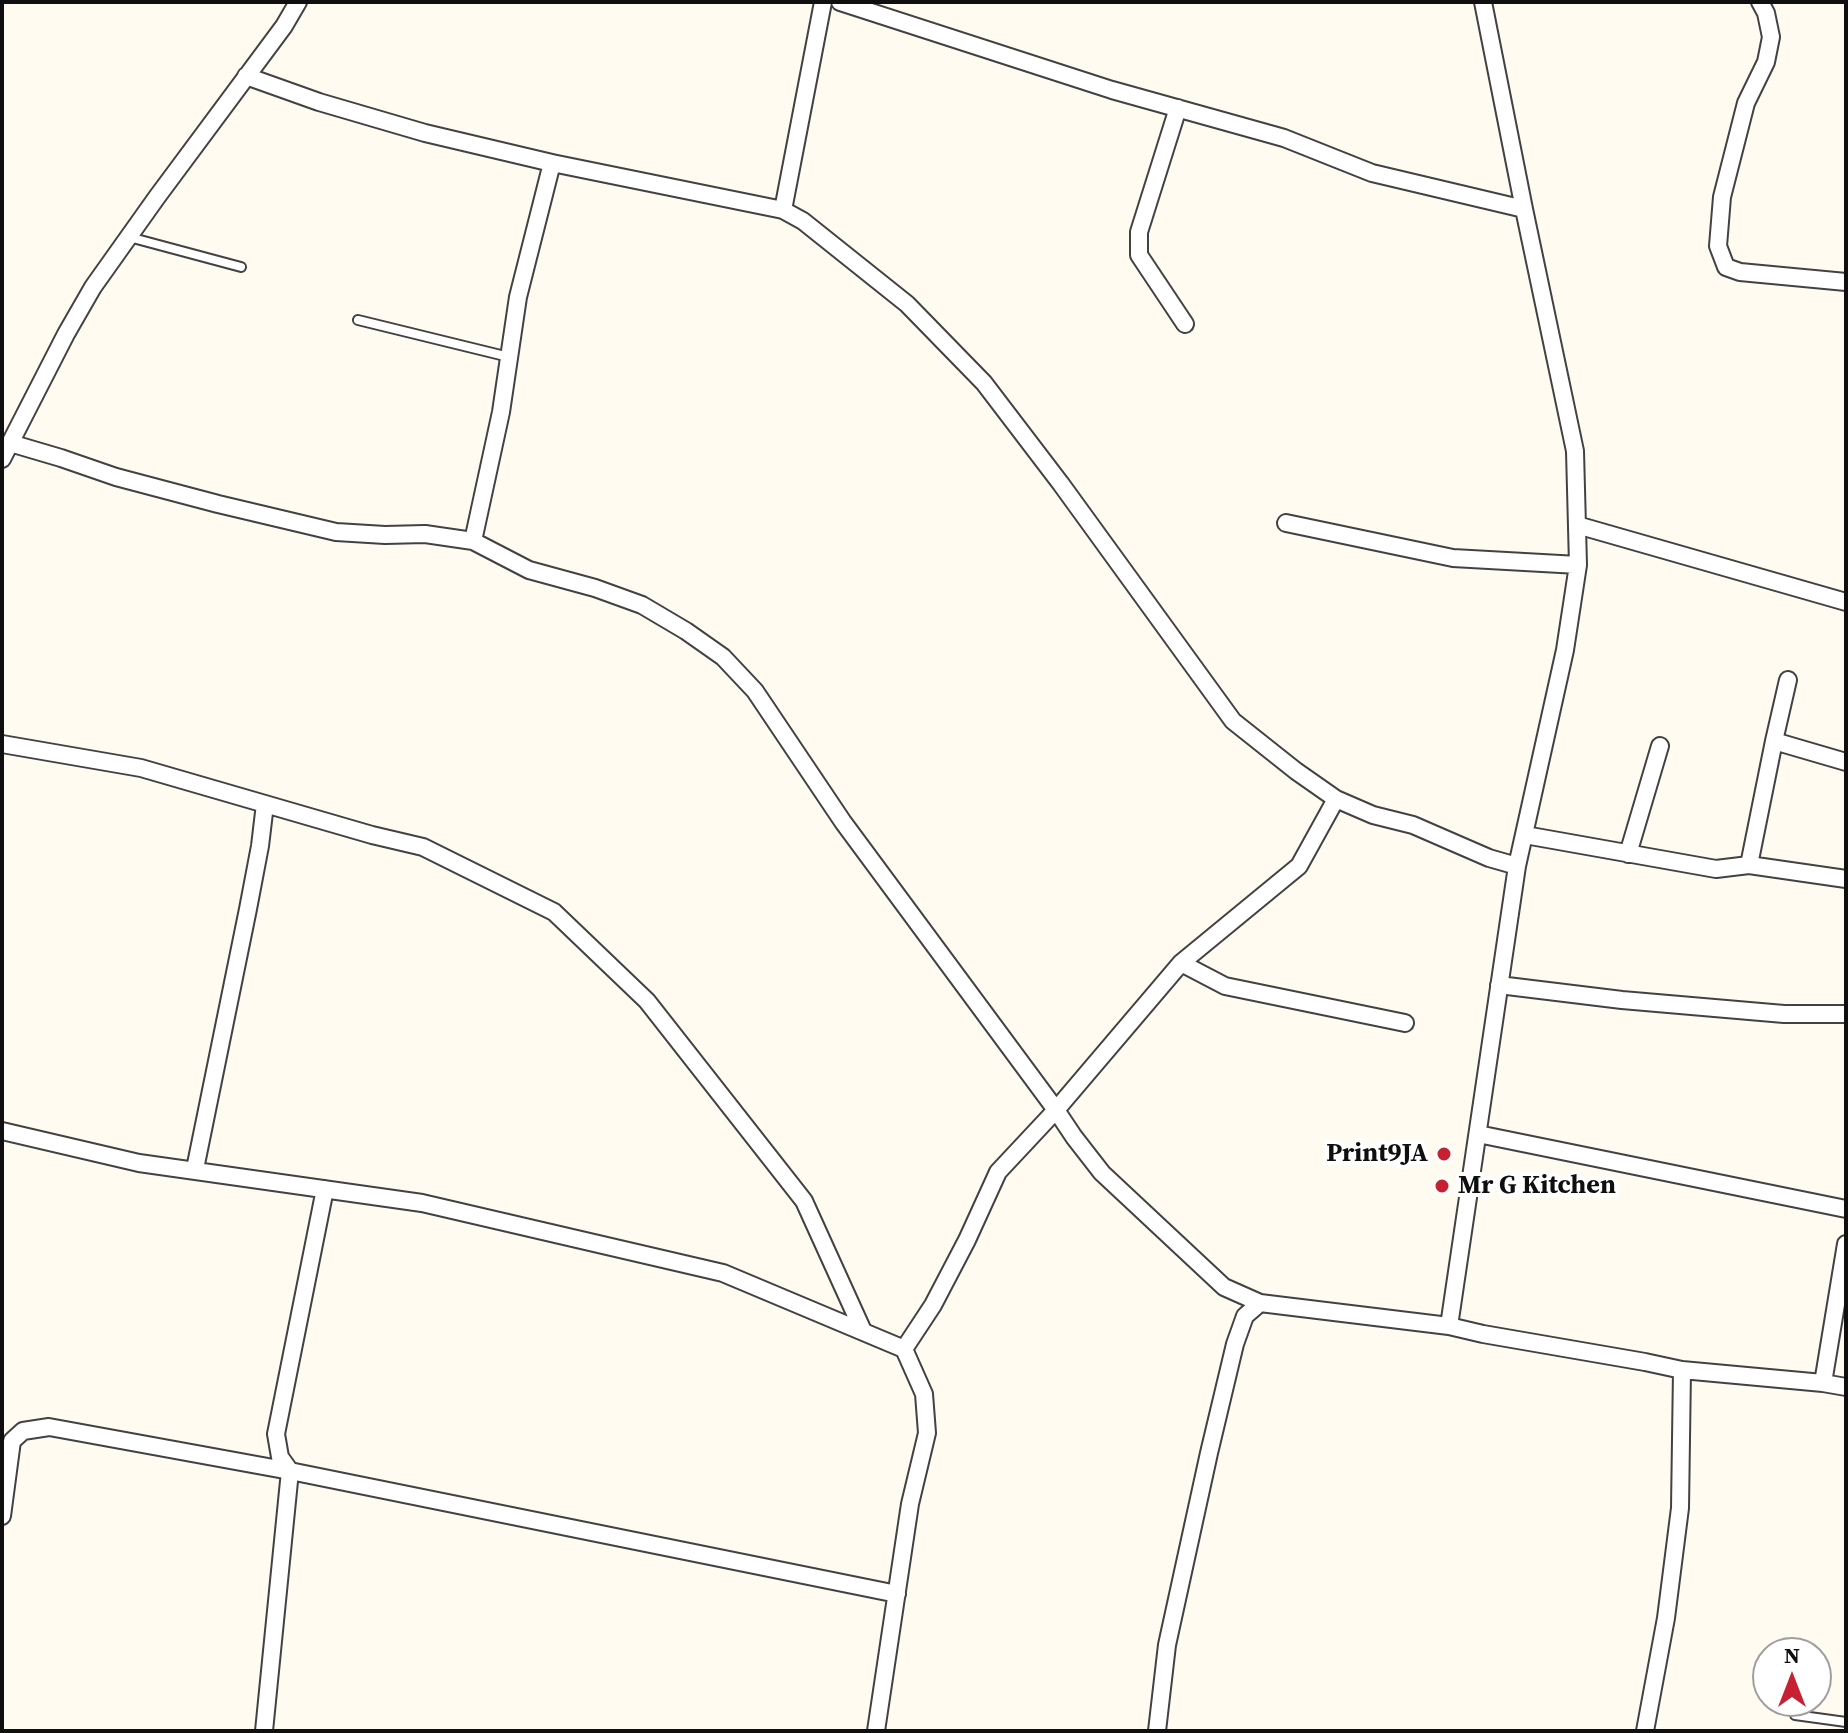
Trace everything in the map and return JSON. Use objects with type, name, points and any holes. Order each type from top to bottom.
[{"type":"street","points":[[2,459],[93,287],[284,26],[298,2]]},
{"type":"street","points":[[783,210],[823,2]]},
{"type":"street","points":[[840,2],[1112,90],[1284,138],[1372,173],[1524,209]]},
{"type":"street","points":[[1449,1326],[1517,866],[1565,650],[1578,565],[1575,451],[1483,2]]},
{"type":"street","points":[[1760,2],[1766,13],[1771,37],[1766,62],[1746,103],[1728,170],[1722,197],[1718,246],[1726,267],[1740,272],[1846,282]]},
{"type":"street","points":[[246,76],[319,102],[425,133],[552,163],[783,210],[803,221],[907,304],[984,383],[1233,721],[1336,799],[1517,866]]},
{"type":"street","points":[[1178,108],[1139,232],[1139,255],[1185,324]]},
{"type":"street","points":[[473,541],[501,412],[518,297],[552,163]]},
{"type":"street","points":[[10,443],[116,477],[336,532],[425,534],[473,541],[529,570],[642,605],[686,631],[723,657],[755,691],[843,822],[1102,1173],[1224,1287],[1260,1303],[1449,1326],[1682,1370],[1846,1387]]},
{"type":"street","points":[[1286,523],[1453,558],[1578,565]]},
{"type":"street","points":[[1577,525],[1846,602]]},
{"type":"street","points":[[1749,865],[1788,680]]},
{"type":"street","points":[[1774,741],[1846,762]]},
{"type":"street","points":[[2,744],[141,768],[423,847],[554,912],[647,1001],[804,1201],[863,1331]]},
{"type":"street","points":[[1628,854],[1660,746]]},
{"type":"street","points":[[904,1349],[933,1305],[998,1172],[1056,1110],[1181,963],[1299,866],[1336,799]]},
{"type":"street","points":[[195,1169],[248,909],[265,804]]},
{"type":"street","points":[[1525,835],[1716,869],[1749,865],[1846,879]]},
{"type":"street","points":[[1181,963],[1225,986],[1405,1023]]},
{"type":"street","points":[[1499,985],[1622,1000],[1784,1014],[1846,1014]]},
{"type":"street","points":[[2,1131],[139,1163],[422,1203],[723,1273],[904,1349],[924,1394],[927,1433],[910,1504],[876,1731]]},
{"type":"street","points":[[1478,1134],[1846,1209]]},
{"type":"street","points":[[264,1731],[290,1471],[280,1457],[276,1434],[325,1189]]},
{"type":"street","points":[[1823,1383],[1846,1244]]},
{"type":"street","points":[[1157,1731],[1167,1645],[1235,1344],[1245,1316],[1260,1303]]},
{"type":"street","points":[[1646,1731],[1666,1618],[1680,1508],[1682,1370]]},
{"type":"street","points":[[2,1516],[12,1441],[23,1431],[49,1427],[290,1471],[897,1594]]},
{"type":"lane","points":[[129,237],[241,267]]},
{"type":"lane","points":[[358,320],[509,357]]},
{"type":"lane","points":[[1810,1717],[1846,1722]]},
{"type":"place","name":"Print9JA","points":[[1444,1154]]},
{"type":"place","name":"Mr G Kitchen","points":[[1442,1186]]}]
